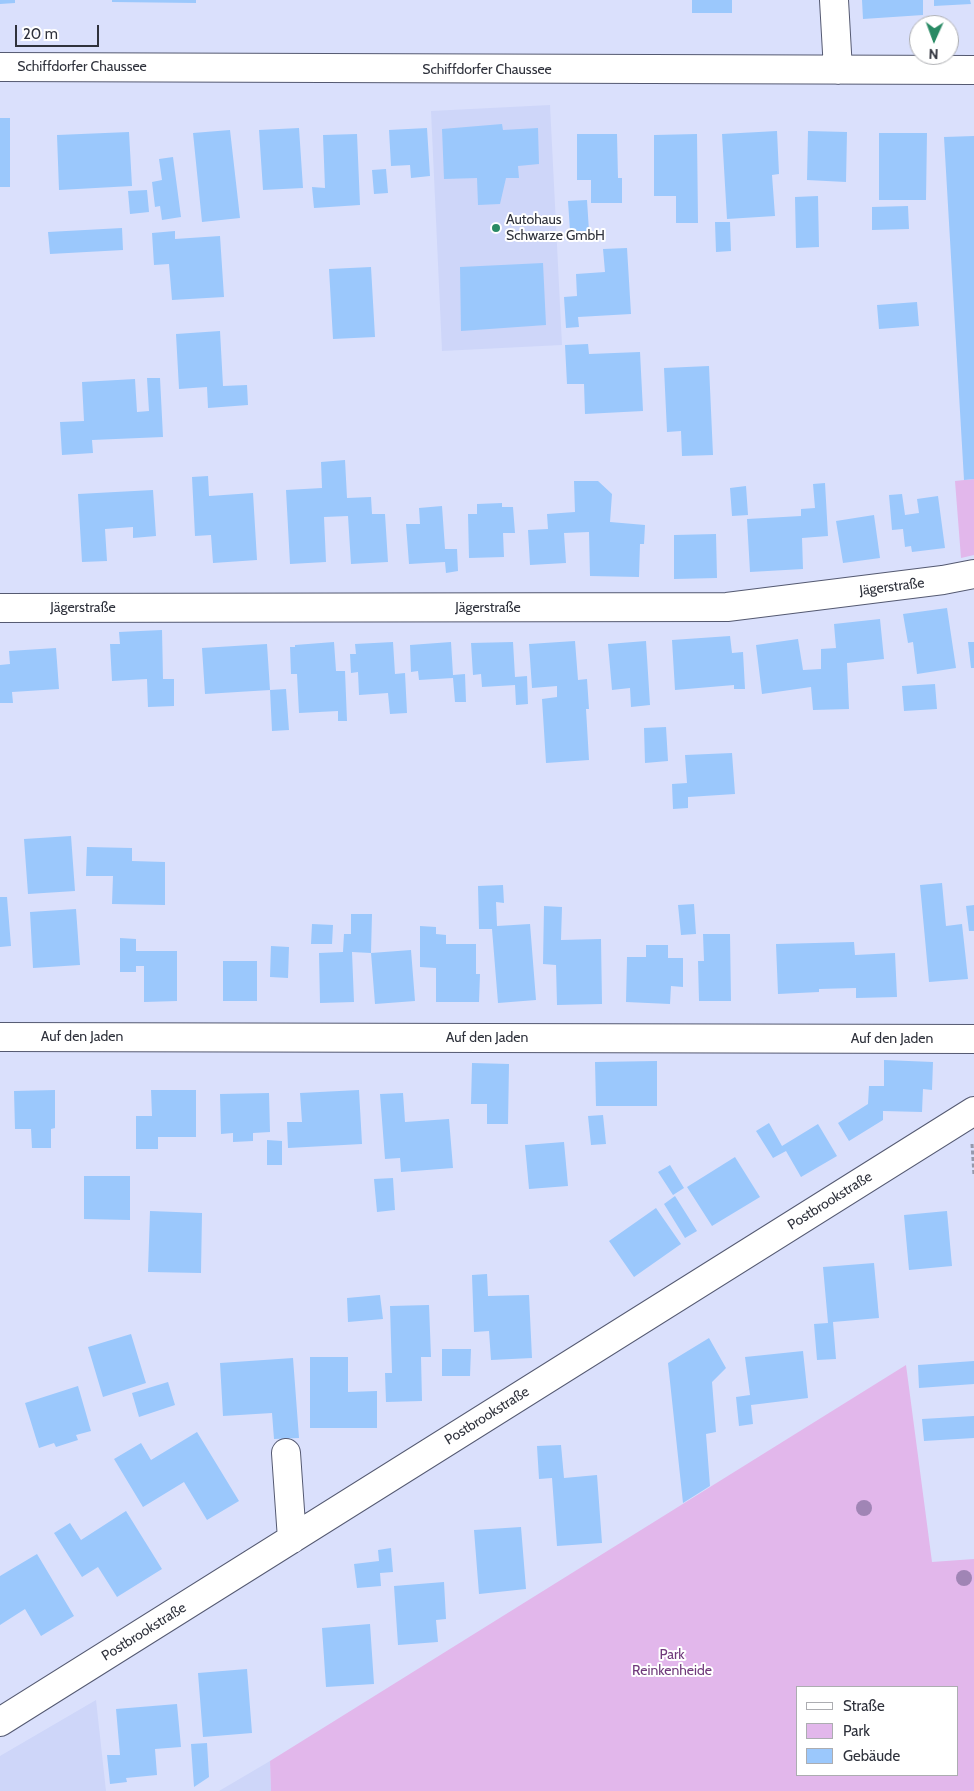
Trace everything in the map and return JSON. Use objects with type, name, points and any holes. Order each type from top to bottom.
[{"type":"street","points":[[834,0],[838,70]]},
{"type":"street","name":"Schiffdorfer Chaussee","points":[[0,67],[974,70]]},
{"type":"street","name":"Jägerstraße","points":[[0,608],[727,607],[943,580],[974,574]]},
{"type":"street","name":"Auf den Jaden","points":[[0,1037],[974,1039]]},
{"type":"street","name":"Postbrookstraße","points":[[0,1722],[974,1111]]},
{"type":"street","points":[[286,1453],[292,1539]]},
{"type":"shaded area","name":"Autohaus Schwarze GmbH","points":[[550,105],[562,345],[442,351],[431,111]]},
{"type":"shaded area","points":[[96,1700],[106,1791],[0,1791],[0,1756]]},
{"type":"shaded area","points":[[270,1761],[271,1791],[219,1791]]},
{"type":"green space","points":[[974,479],[974,555],[961,558],[955,481]]},
{"type":"green space","name":"Park Reinkenheide","points":[[906,1365],[932,1562],[974,1559],[974,1791],[271,1791],[270,1761]]},
{"type":"building","points":[[0,0],[15,0],[15,3],[0,4]]},
{"type":"building","points":[[112,0],[196,0],[196,3],[112,2]]},
{"type":"building","points":[[692,0],[732,0],[732,13],[692,13]]},
{"type":"building","points":[[862,0],[923,0],[923,15],[863,19]]},
{"type":"building","points":[[934,0],[970,0],[971,4],[934,6]]},
{"type":"building","points":[[0,118],[10,118],[10,187],[0,187]]},
{"type":"building","points":[[502,124],[503,130],[538,128],[539,164],[518,166],[519,178],[506,178],[500,204],[478,205],[477,178],[444,179],[442,129]]},
{"type":"building","points":[[299,128],[303,188],[263,190],[259,130]]},
{"type":"building","points":[[427,128],[430,176],[411,178],[410,165],[391,166],[389,130]]},
{"type":"building","points":[[230,130],[240,218],[202,222],[193,133]]},
{"type":"building","points":[[777,131],[779,174],[772,175],[775,216],[727,219],[722,134]]},
{"type":"building","points":[[808,131],[847,132],[846,182],[807,180]]},
{"type":"building","points":[[129,132],[132,186],[59,190],[57,135]]},
{"type":"building","points":[[879,133],[927,133],[926,200],[879,200]]},
{"type":"building","points":[[357,134],[360,205],[314,208],[312,187],[325,188],[323,135]]},
{"type":"building","points":[[577,134],[617,134],[618,178],[622,178],[622,203],[591,203],[591,180],[577,180]]},
{"type":"building","points":[[697,134],[698,223],[676,223],[676,196],[654,196],[654,135]]},
{"type":"building","points":[[974,136],[974,479],[964,480],[944,137]]},
{"type":"building","points":[[173,157],[181,217],[162,220],[160,206],[155,207],[152,182],[162,180],[159,159]]},
{"type":"building","points":[[386,169],[388,193],[374,194],[372,170]]},
{"type":"building","points":[[147,190],[149,212],[130,214],[128,191]]},
{"type":"building","points":[[818,196],[819,247],[796,248],[795,197]]},
{"type":"building","points":[[587,200],[589,231],[570,231],[568,201]]},
{"type":"building","points":[[908,206],[909,229],[872,230],[872,207]]},
{"type":"building","points":[[715,222],[730,222],[731,251],[716,252]]},
{"type":"building","points":[[122,228],[123,250],[50,254],[48,232]]},
{"type":"building","points":[[175,231],[175,239],[220,236],[224,297],[172,300],[169,264],[154,265],[152,233]]},
{"type":"building","points":[[627,248],[631,314],[578,317],[579,327],[566,328],[564,297],[577,296],[576,274],[605,272],[603,249]]},
{"type":"building","points":[[543,263],[546,325],[461,331],[460,267]]},
{"type":"building","points":[[371,267],[375,337],[333,339],[329,269]]},
{"type":"building","points":[[917,302],[919,326],[879,329],[877,305]]},
{"type":"building","points":[[220,331],[223,386],[247,385],[248,405],[208,408],[207,387],[179,389],[176,334]]},
{"type":"building","points":[[588,344],[589,354],[640,352],[643,411],[585,414],[584,384],[567,384],[565,345]]},
{"type":"building","points":[[709,366],[713,455],[682,456],[681,431],[667,432],[664,368]]},
{"type":"building","points":[[147,378],[160,378],[163,437],[92,440],[93,453],[62,455],[60,422],[84,421],[82,382],[135,379],[137,412],[149,411]]},
{"type":"building","points":[[345,460],[347,498],[371,497],[372,514],[385,514],[388,562],[351,564],[348,516],[324,517],[326,562],[290,564],[286,490],[322,488],[321,462]]},
{"type":"building","points":[[208,476],[209,496],[253,493],[257,560],[213,563],[211,535],[195,536],[192,477]]},
{"type":"building","points":[[574,481],[598,481],[612,494],[610,522],[645,525],[644,544],[640,544],[639,577],[590,576],[589,532],[564,533],[566,563],[530,565],[528,530],[548,529],[547,514],[575,512]]},
{"type":"building","points":[[825,483],[828,536],[802,538],[803,569],[750,572],[747,519],[801,516],[801,509],[815,508],[813,484]]},
{"type":"building","points":[[746,486],[748,515],[732,516],[730,488]]},
{"type":"building","points":[[153,490],[156,536],[133,538],[133,527],[105,529],[107,561],[82,562],[78,494]]},
{"type":"building","points":[[902,494],[905,515],[919,513],[917,499],[938,496],[945,548],[912,552],[911,546],[905,547],[903,529],[892,530],[889,495]]},
{"type":"building","points":[[502,503],[502,507],[513,507],[515,533],[503,533],[504,557],[469,558],[468,514],[477,514],[477,504]]},
{"type":"building","points":[[442,506],[445,549],[457,549],[458,571],[446,573],[445,562],[409,564],[406,524],[420,524],[419,508]]},
{"type":"building","points":[[874,515],[880,558],[843,563],[836,521]]},
{"type":"building","points":[[716,534],[717,578],[674,579],[674,535]]},
{"type":"building","points":[[947,608],[956,668],[917,674],[913,642],[908,643],[903,614]]},
{"type":"building","points":[[880,619],[884,659],[847,663],[849,709],[813,710],[811,687],[762,694],[756,645],[798,639],[803,670],[821,669],[821,649],[836,648],[834,624]]},
{"type":"building","points":[[162,630],[163,679],[174,679],[174,706],[148,707],[147,679],[112,681],[110,644],[120,644],[119,632]]},
{"type":"building","points":[[730,636],[732,653],[743,652],[745,689],[734,689],[734,685],[675,690],[672,640]]},
{"type":"building","points":[[575,641],[578,680],[587,679],[589,709],[586,709],[589,760],[546,763],[542,699],[557,697],[557,686],[532,688],[529,644]]},
{"type":"building","points":[[646,641],[650,705],[631,707],[630,688],[612,690],[608,644]]},
{"type":"building","points":[[334,642],[336,671],[345,671],[347,721],[338,721],[338,711],[299,713],[297,674],[291,674],[290,647]]},
{"type":"building","points":[[393,642],[395,674],[405,673],[407,713],[390,714],[388,693],[359,695],[358,672],[351,673],[350,654],[356,654],[355,644]]},
{"type":"building","points":[[451,642],[453,675],[465,674],[466,702],[455,702],[453,678],[419,680],[418,671],[411,672],[410,645]]},
{"type":"building","points":[[513,642],[515,677],[527,676],[528,704],[516,705],[515,685],[482,687],[481,674],[473,675],[471,643]]},
{"type":"building","points":[[968,642],[974,642],[974,668],[971,668]]},
{"type":"building","points":[[267,644],[270,690],[205,694],[202,648]]},
{"type":"building","points":[[56,648],[59,689],[12,692],[13,703],[0,703],[0,665],[10,664],[9,651]]},
{"type":"building","points":[[935,684],[937,709],[904,711],[902,686]]},
{"type":"building","points":[[286,689],[289,730],[272,731],[270,690]]},
{"type":"building","points":[[666,727],[668,761],[645,763],[644,728]]},
{"type":"building","points":[[732,753],[735,794],[688,797],[688,808],[673,809],[672,784],[687,783],[685,755]]},
{"type":"building","points":[[71,836],[75,891],[28,894],[24,839]]},
{"type":"building","points":[[87,847],[132,848],[132,861],[165,862],[165,905],[112,904],[113,876],[86,876]]},
{"type":"building","points":[[942,883],[946,926],[962,924],[968,979],[929,982],[920,885]]},
{"type":"building","points":[[503,885],[504,903],[496,902],[497,926],[530,924],[536,1000],[498,1003],[492,929],[479,929],[478,886]]},
{"type":"building","points":[[0,897],[7,897],[11,946],[0,947]]},
{"type":"building","points":[[694,904],[696,934],[681,935],[678,905]]},
{"type":"building","points":[[974,905],[974,931],[969,931],[966,906]]},
{"type":"building","points":[[544,906],[562,907],[561,940],[601,939],[602,1004],[557,1005],[556,965],[543,964]]},
{"type":"building","points":[[76,909],[80,965],[33,968],[30,912]]},
{"type":"building","points":[[351,914],[372,914],[371,953],[352,952],[354,1002],[320,1003],[319,953],[343,952],[344,934],[351,934]]},
{"type":"building","points":[[312,924],[333,925],[332,944],[311,944]]},
{"type":"building","points":[[420,926],[436,927],[436,934],[446,935],[446,944],[476,944],[476,974],[480,974],[479,1002],[436,1002],[436,968],[420,967]]},
{"type":"building","points":[[703,934],[730,934],[731,1001],[699,1001],[698,961],[704,961]]},
{"type":"building","points":[[120,938],[136,939],[136,951],[177,951],[177,1001],[144,1002],[144,966],[136,966],[136,972],[120,972]]},
{"type":"building","points":[[854,942],[855,955],[895,953],[897,997],[856,998],[856,988],[819,989],[819,992],[778,994],[776,944]]},
{"type":"building","points":[[646,945],[668,945],[668,958],[683,958],[683,987],[671,986],[670,1004],[626,1002],[627,957],[646,957]]},
{"type":"building","points":[[271,946],[289,947],[288,978],[270,977]]},
{"type":"building","points":[[411,950],[415,1001],[375,1004],[371,953]]},
{"type":"building","points":[[223,961],[257,961],[257,1001],[223,1001]]},
{"type":"building","points":[[884,1060],[933,1062],[932,1090],[923,1089],[922,1112],[883,1111],[883,1120],[849,1141],[838,1123],[868,1104],[869,1086],[884,1086]]},
{"type":"building","points":[[657,1061],[657,1106],[596,1106],[595,1062]]},
{"type":"building","points":[[472,1063],[509,1064],[508,1124],[487,1124],[487,1104],[471,1104]]},
{"type":"building","points":[[55,1090],[55,1128],[51,1129],[51,1148],[32,1148],[31,1129],[15,1129],[14,1091]]},
{"type":"building","points":[[151,1090],[196,1090],[196,1137],[158,1137],[158,1149],[136,1149],[136,1116],[152,1116]]},
{"type":"building","points":[[359,1090],[362,1144],[288,1148],[287,1122],[302,1122],[300,1093]]},
{"type":"building","points":[[269,1093],[270,1132],[253,1133],[253,1141],[233,1142],[233,1133],[221,1134],[220,1094]]},
{"type":"building","points":[[403,1093],[405,1122],[449,1119],[453,1168],[401,1172],[400,1158],[385,1159],[380,1094]]},
{"type":"building","points":[[603,1115],[606,1144],[591,1145],[588,1116]]},
{"type":"building","points":[[769,1123],[782,1146],[818,1124],[837,1156],[801,1177],[786,1151],[773,1158],[756,1131]]},
{"type":"building","points":[[267,1140],[282,1141],[282,1165],[267,1165]]},
{"type":"building","points":[[564,1142],[568,1186],[529,1189],[525,1145]]},
{"type":"building","points":[[735,1157],[760,1197],[712,1226],[687,1187]]},
{"type":"building","points":[[670,1165],[684,1188],[673,1195],[658,1172]]},
{"type":"building","points":[[84,1176],[130,1176],[130,1220],[84,1219]]},
{"type":"building","points":[[393,1178],[395,1210],[377,1212],[374,1179]]},
{"type":"building","points":[[675,1196],[697,1231],[685,1238],[664,1204]]},
{"type":"building","points":[[656,1208],[681,1244],[634,1277],[609,1241]]},
{"type":"building","points":[[150,1211],[202,1213],[201,1273],[148,1272]]},
{"type":"building","points":[[947,1211],[952,1266],[909,1270],[904,1215]]},
{"type":"building","points":[[874,1263],[879,1318],[833,1322],[836,1359],[817,1360],[814,1324],[828,1323],[823,1267]]},
{"type":"building","points":[[487,1274],[488,1296],[529,1295],[532,1358],[491,1360],[489,1331],[474,1332],[472,1275]]},
{"type":"building","points":[[380,1295],[383,1319],[348,1322],[347,1298]]},
{"type":"building","points":[[429,1305],[431,1357],[421,1357],[422,1401],[386,1402],[385,1373],[392,1373],[390,1306]]},
{"type":"building","points":[[131,1334],[146,1383],[103,1397],[88,1347]]},
{"type":"building","points":[[709,1338],[726,1368],[712,1382],[716,1432],[706,1434],[710,1486],[683,1503],[668,1363]]},
{"type":"building","points":[[442,1349],[471,1349],[470,1376],[442,1376]]},
{"type":"building","points":[[803,1351],[808,1398],[751,1405],[753,1424],[739,1426],[736,1397],[750,1395],[745,1357]]},
{"type":"building","points":[[310,1357],[348,1357],[348,1392],[377,1391],[377,1428],[310,1428]]},
{"type":"building","points":[[293,1358],[299,1438],[274,1439],[272,1413],[223,1416],[220,1363]]},
{"type":"building","points":[[974,1361],[974,1384],[919,1388],[918,1365]]},
{"type":"building","points":[[168,1382],[175,1405],[139,1417],[132,1393]]},
{"type":"building","points":[[78,1386],[91,1431],[76,1435],[78,1440],[56,1447],[54,1443],[39,1448],[25,1403]]},
{"type":"building","points":[[974,1416],[974,1438],[924,1441],[922,1419]]},
{"type":"building","points":[[197,1432],[239,1501],[207,1520],[184,1482],[143,1507],[114,1459],[141,1443],[151,1460]]},
{"type":"building","points":[[561,1445],[564,1478],[597,1475],[602,1543],[557,1546],[552,1478],[539,1479],[537,1446]]},
{"type":"building","points":[[126,1511],[162,1569],[117,1597],[98,1567],[82,1577],[54,1533],[70,1523],[81,1540]]},
{"type":"building","points":[[521,1527],[526,1589],[479,1594],[474,1530]]},
{"type":"building","points":[[391,1548],[393,1572],[380,1573],[381,1586],[357,1588],[354,1564],[379,1561],[378,1550]]},
{"type":"building","points":[[37,1554],[74,1616],[41,1636],[25,1609],[0,1625],[0,1576]]},
{"type":"building","points":[[444,1582],[446,1619],[436,1620],[438,1642],[398,1645],[394,1586]]},
{"type":"building","points":[[370,1624],[374,1684],[326,1687],[322,1628]]},
{"type":"building","points":[[247,1669],[252,1733],[203,1737],[198,1673]]},
{"type":"building","points":[[177,1704],[181,1747],[155,1749],[157,1775],[126,1778],[127,1782],[110,1784],[107,1755],[120,1755],[116,1709]]},
{"type":"building","points":[[207,1743],[209,1777],[194,1787],[191,1744]]},
{"type":"place","name":"Autohaus Schwarze GmbH","points":[[496,228]]}]
